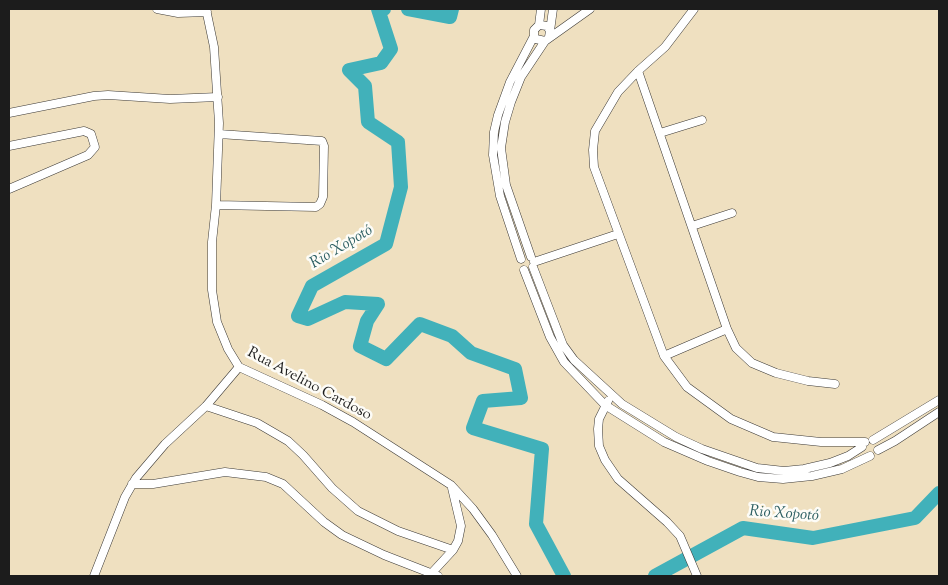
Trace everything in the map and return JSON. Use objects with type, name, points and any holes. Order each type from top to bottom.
[{"type":"street","points":[[157,9],[178,13],[207,10]]},
{"type":"street","points":[[541,9],[539,25],[534,30],[534,36],[510,82],[498,115],[494,132],[493,155],[500,196],[520,259],[520,265],[524,270],[550,337],[564,362],[605,405],[664,442],[708,461],[758,477],[783,479],[812,476],[842,469],[875,454],[878,450],[939,412]]},
{"type":"street","points":[[553,9],[548,36],[521,77],[514,94],[505,122],[502,148],[506,185],[563,345],[574,360],[622,404],[676,437],[702,449],[757,468],[784,471],[830,464],[848,456],[939,400]]},
{"type":"street","points":[[534,36],[538,40],[548,36],[567,26],[590,9]]},
{"type":"street","points":[[694,9],[665,47],[618,92],[594,131],[594,167],[664,356],[687,388],[731,420],[773,437],[821,442],[878,444],[878,450]]},
{"type":"street","name":"Rua Avelino Cardoso","points":[[207,10],[214,47],[219,134],[216,205],[212,242],[212,290],[220,330],[228,349],[239,367],[322,405],[353,422],[451,485],[473,509],[492,535],[516,576]]},
{"type":"street","points":[[539,25],[546,26],[548,36]]},
{"type":"street","points":[[638,71],[727,329],[736,348],[752,363],[776,373],[808,381],[835,384]]},
{"type":"street","points":[[9,113],[94,96],[170,99],[218,97]]},
{"type":"street","points":[[660,132],[702,120]]},
{"type":"street","points":[[9,146],[80,131],[92,134],[95,147],[88,155],[9,189]]},
{"type":"street","points":[[216,205],[318,206],[323,197],[324,146],[322,141],[219,134]]},
{"type":"street","points":[[692,226],[732,213]]},
{"type":"street","points":[[524,270],[529,270],[533,262],[618,234]]},
{"type":"street","points":[[520,259],[526,256],[533,262]]},
{"type":"street","points":[[664,356],[727,329]]},
{"type":"street","points":[[94,576],[125,497],[132,484],[165,444],[206,406],[239,367]]},
{"type":"street","points":[[612,395],[599,419],[599,446],[605,460],[618,479],[667,522],[680,536],[697,576]]},
{"type":"street","points":[[599,419],[622,404]]},
{"type":"street","points":[[206,406],[257,424],[288,441],[332,488],[358,511],[398,530],[453,550]]},
{"type":"street","points":[[867,443],[863,452],[870,456]]},
{"type":"street","points":[[132,484],[153,484],[225,472],[266,476],[283,484],[324,522],[342,535],[384,556],[433,575],[453,550],[458,540],[461,526],[451,485]]},
{"type":"waterway","name":"Rio Xopotó","points":[[384,9],[378,9],[391,49],[381,63],[349,70],[365,86],[368,122],[398,142],[401,187],[386,244],[312,286],[298,316],[308,319],[345,302],[378,304],[367,321],[360,346],[386,359],[420,324],[452,336],[471,353],[515,369],[521,398],[483,401],[473,428],[542,449],[536,524],[564,576]]},
{"type":"waterway","name":"Rio Xopotó","points":[[408,9],[450,17],[452,9]]},
{"type":"waterway","name":"Rio Xopotó","points":[[655,576],[743,528],[813,538],[915,518],[939,493]]}]
